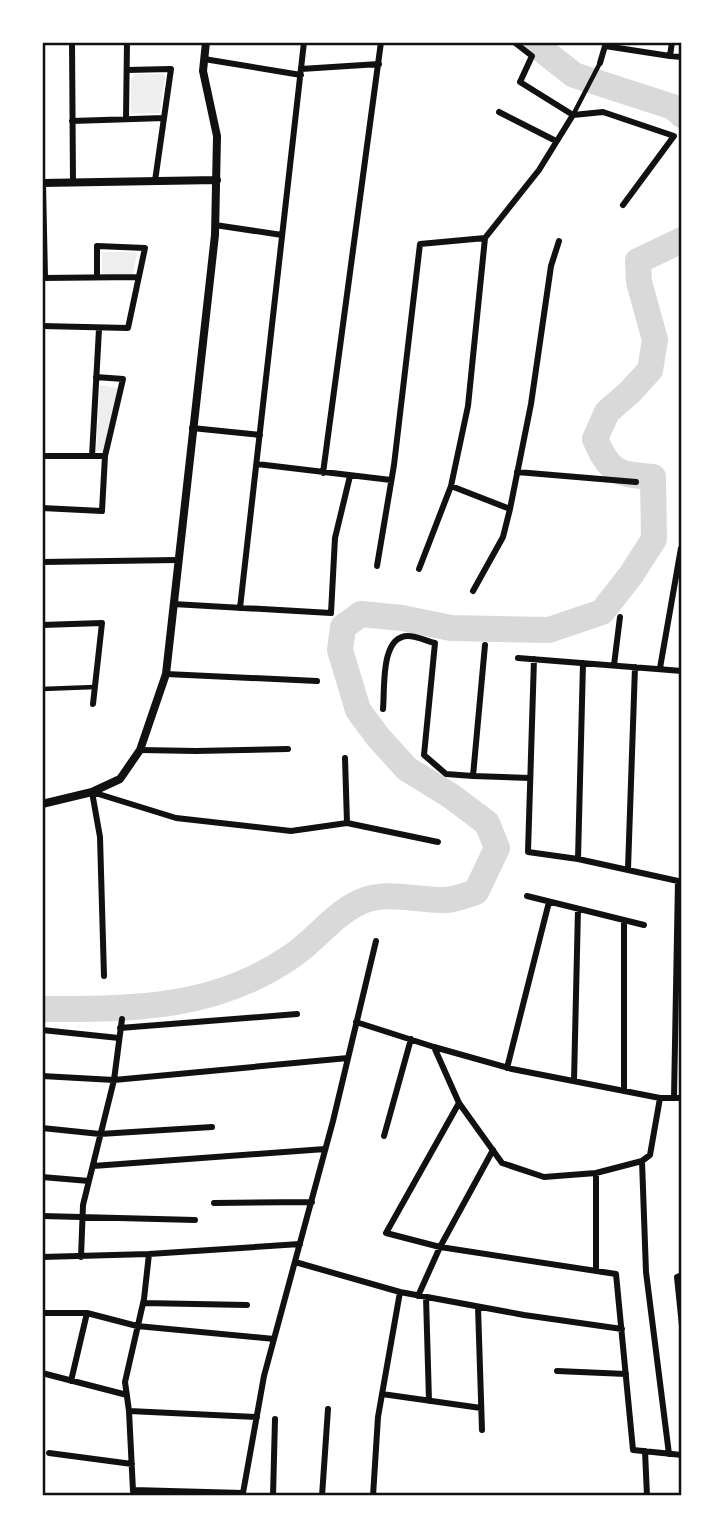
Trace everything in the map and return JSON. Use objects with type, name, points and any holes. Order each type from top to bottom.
[{"type":"street","points":[[72,42],[73,183]]},
{"type":"street","points":[[127,42],[127,119]]},
{"type":"street","points":[[42,803],[92,792],[120,779],[140,750],[166,674],[215,225],[217,136],[203,71],[206,42]]},
{"type":"street","points":[[240,608],[304,42]]},
{"type":"street","points":[[323,473],[381,42]]},
{"type":"street","points":[[514,42],[532,56],[520,82],[573,115],[603,112],[674,136],[623,205]]},
{"type":"street","points":[[670,56],[672,42]]},
{"type":"street","points":[[419,569],[451,486],[468,407],[485,238],[539,170],[573,115],[606,46],[682,57]]},
{"type":"street","points":[[204,59],[301,72],[379,64]]},
{"type":"street","points":[[127,70],[171,69],[155,181]]},
{"type":"street","points":[[499,113],[556,141]]},
{"type":"street","points":[[72,121],[164,118]]},
{"type":"street","points":[[138,277],[43,277],[43,183],[217,180]]},
{"type":"street","points":[[215,225],[282,235]]},
{"type":"street","points":[[377,566],[391,480],[420,244],[485,238]]},
{"type":"street","points":[[473,592],[503,537],[510,509],[531,404],[551,266],[559,241]]},
{"type":"street","points":[[42,326],[128,328],[145,248],[97,246],[97,277]]},
{"type":"street","points":[[92,456],[99,329]]},
{"type":"street","points":[[42,508],[102,511],[105,456],[123,379],[96,377]]},
{"type":"street","points":[[192,428],[260,435]]},
{"type":"street","points":[[42,456],[105,456]]},
{"type":"street","points":[[257,464],[391,480]]},
{"type":"street","points":[[517,472],[636,482]]},
{"type":"street","points":[[173,604],[331,613],[335,538],[350,476]]},
{"type":"street","points":[[451,486],[510,509]]},
{"type":"street","points":[[660,668],[681,548]]},
{"type":"street","points":[[42,562],[177,560]]},
{"type":"street","points":[[614,665],[620,617]]},
{"type":"street","points":[[42,625],[102,623],[93,704]]},
{"type":"street","points":[[383,709],[388,648],[395,640],[407,636],[435,643],[424,755],[446,774],[530,778]]},
{"type":"street","points":[[473,776],[485,645]]},
{"type":"street","points":[[519,658],[682,671]]},
{"type":"street","points":[[356,1022],[507,1068],[660,1098],[678,1098],[678,881],[578,859],[528,852],[534,659]]},
{"type":"street","points":[[578,859],[583,663]]},
{"type":"street","points":[[628,869],[635,667]]},
{"type":"street","points":[[166,674],[317,681]]},
{"type":"street","points":[[42,689],[95,687]]},
{"type":"street","points":[[140,750],[288,749]]},
{"type":"street","points":[[345,758],[346,823]]},
{"type":"street","points":[[92,792],[176,818],[291,831],[346,823],[438,842]]},
{"type":"street","points":[[92,792],[100,837],[104,976]]},
{"type":"street","points":[[527,897],[643,925]]},
{"type":"street","points":[[507,1068],[549,902]]},
{"type":"street","points":[[574,1081],[578,909]]},
{"type":"street","points":[[624,920],[624,1091]]},
{"type":"street","points":[[149,1254],[143,1303],[125,1382],[134,1494],[243,1493],[274,1339],[312,1202],[376,941]]},
{"type":"street","points":[[120,1028],[297,1014]]},
{"type":"street","points":[[80,1257],[82,1218],[114,1080],[122,1019]]},
{"type":"street","points":[[42,1030],[119,1038]]},
{"type":"street","points":[[384,1136],[411,1040]]},
{"type":"street","points":[[434,1047],[459,1103],[502,1163],[544,1177],[596,1173],[642,1161],[650,1155],[660,1098]]},
{"type":"street","points":[[42,1076],[114,1080],[348,1058]]},
{"type":"street","points":[[459,1103],[386,1233],[440,1247],[617,1274],[633,1450],[682,1455]]},
{"type":"street","points":[[42,1128],[100,1134],[212,1127]]},
{"type":"street","points":[[93,1166],[325,1149]]},
{"type":"street","points":[[418,1296],[440,1247],[493,1150]]},
{"type":"street","points":[[642,1161],[646,1272],[669,1454]]},
{"type":"street","points":[[596,1173],[596,1271]]},
{"type":"street","points":[[42,1177],[89,1181]]},
{"type":"street","points":[[214,1203],[312,1202]]},
{"type":"street","points":[[42,1216],[195,1220]]},
{"type":"street","points":[[42,1257],[149,1254],[300,1244]]},
{"type":"street","points":[[295,1262],[418,1296],[622,1329]]},
{"type":"street","points":[[682,1275],[677,1277],[682,1326]]},
{"type":"street","points":[[373,1496],[378,1417],[400,1292]]},
{"type":"street","points":[[426,1297],[429,1401]]},
{"type":"street","points":[[143,1303],[247,1305]]},
{"type":"street","points":[[478,1307],[482,1430]]},
{"type":"street","points":[[42,1313],[87,1313],[137,1326],[274,1339]]},
{"type":"street","points":[[72,1381],[87,1313]]},
{"type":"street","points":[[557,1371],[626,1374]]},
{"type":"street","points":[[42,1373],[127,1395]]},
{"type":"street","points":[[382,1394],[481,1408]]},
{"type":"street","points":[[322,1496],[328,1409]]},
{"type":"street","points":[[129,1411],[257,1417]]},
{"type":"street","points":[[273,1496],[275,1419]]},
{"type":"street","points":[[645,1451],[647,1496]]},
{"type":"street","points":[[49,1453],[132,1464]]},
{"type":"shaded area","points":[[135,74],[163,74],[165,77],[160,113],[131,113],[131,80]]},
{"type":"shaded area","points":[[102,252],[137,252],[133,274],[102,275]]},
{"type":"shaded area","points":[[100,385],[118,388],[103,451],[96,451]]},
{"type":"waterway","points":[[532,42],[574,75],[673,107],[682,115]]},
{"type":"waterway","points":[[42,1009],[139,1007],[200,997],[260,975],[289,958],[344,911],[365,900],[385,896],[449,900],[476,892],[497,848],[487,823],[451,796],[407,769],[358,710],[340,650],[343,627],[361,614],[402,618],[451,628],[549,630],[602,612],[631,575],[654,539],[653,477],[631,475],[616,470],[605,459],[595,439],[607,412],[650,370],[655,340],[639,282],[638,261],[682,240]]}]
